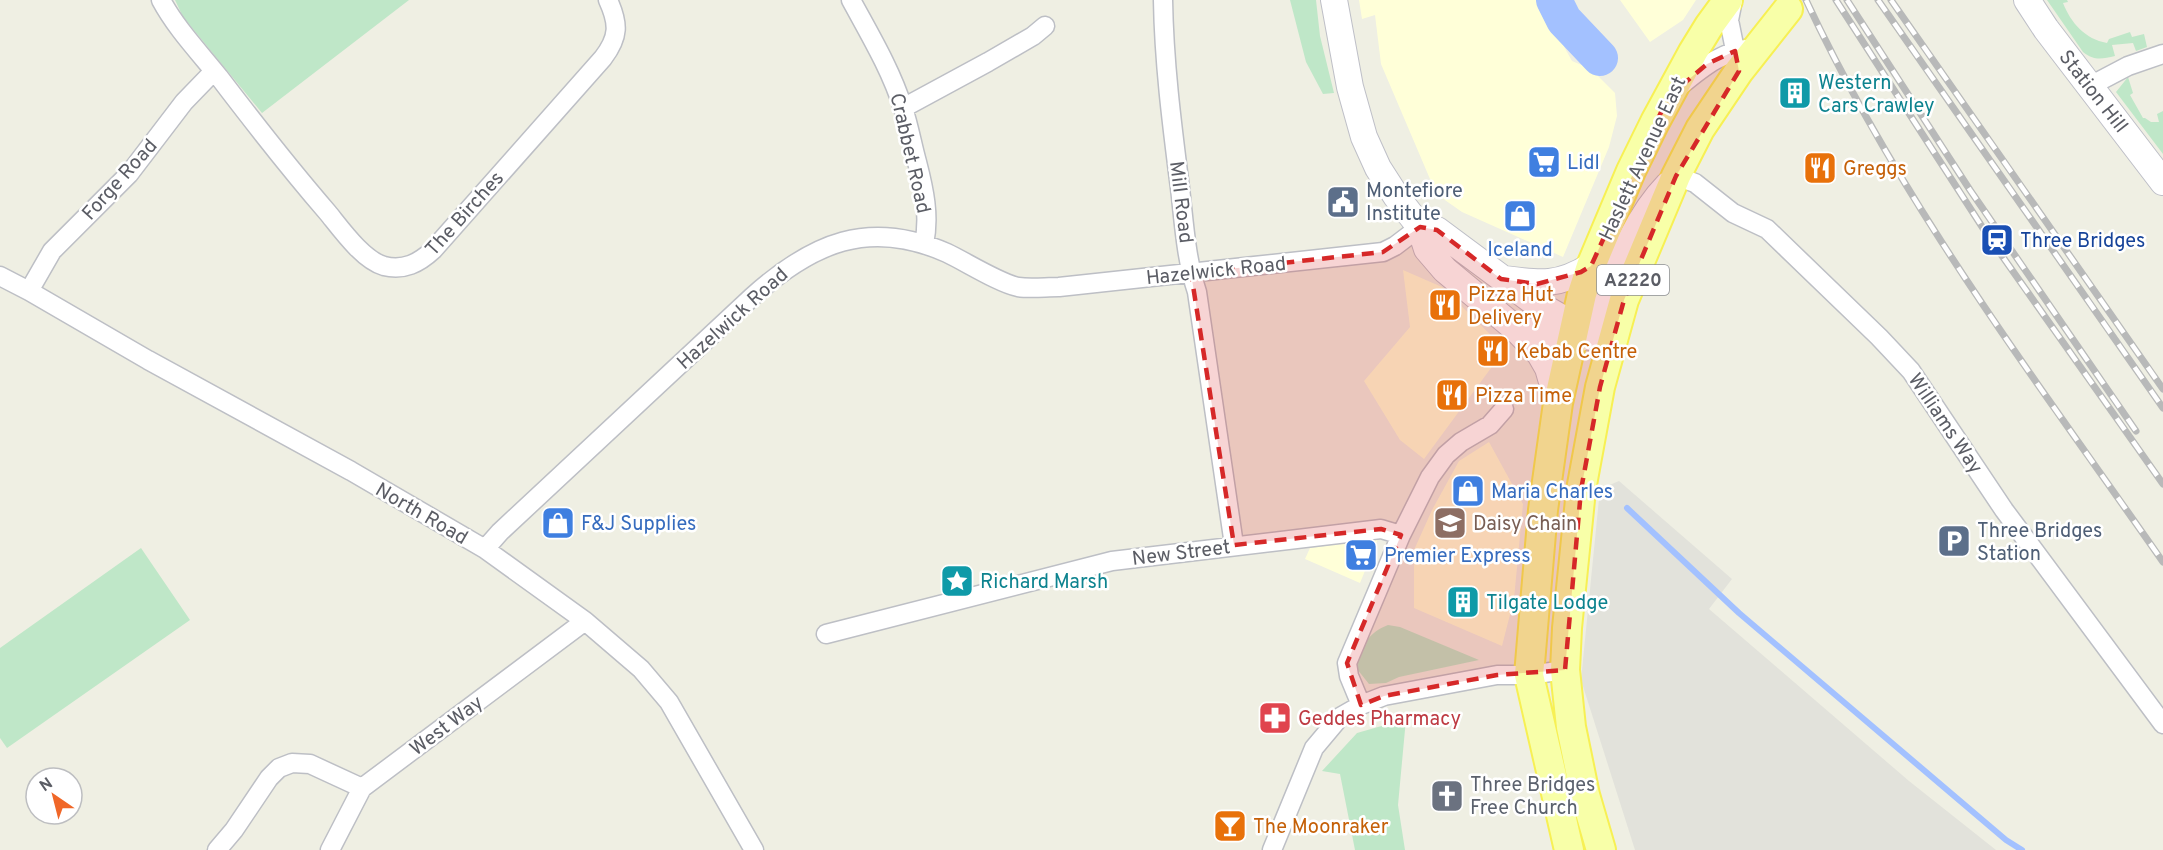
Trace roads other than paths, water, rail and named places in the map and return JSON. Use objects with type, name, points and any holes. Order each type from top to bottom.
[{"type":"main road","name":"Haslett Avenue East","points":[[1569,850],[1529,675],[1543,510],[1558,403],[1578,333],[1591,266],[1631,171],[1668,98],[1709,26],[1728,0]]},
{"type":"main road","name":"Haslett Avenue East","points":[[1600,850],[1570,728],[1565,670],[1581,490],[1600,387],[1624,300],[1676,176],[1744,57],[1788,9]]},
{"type":"street","name":"The Birches","points":[[161,0],[287,165],[349,237],[366,255],[383,266],[402,268],[420,262],[434,250],[603,58],[613,44],[616,33],[616,22],[608,0]]},
{"type":"street","name":"Crabbet Road","points":[[851,0],[885,62],[903,108],[927,212],[924,244]]},
{"type":"street","name":"Mill Road","points":[[1163,0],[1169,103],[1191,273],[1197,292],[1234,545]]},
{"type":"street","points":[[1334,0],[1350,87],[1364,137],[1378,168],[1420,227],[1427,249],[1445,270],[1516,329],[1540,354],[1548,368],[1558,403]]},
{"type":"street","points":[[1668,98],[1718,57],[1744,57],[1729,20],[1733,0]]},
{"type":"street","name":"Station Hill","points":[[2027,0],[2163,182]]},
{"type":"street","points":[[903,108],[988,62],[1046,26]]},
{"type":"street","points":[[2090,86],[2128,66],[2163,54]]},
{"type":"street","name":"Forge Road","points":[[29,291],[52,251],[123,181],[184,102],[214,71]]},
{"type":"street","name":"Haslett Avenue East","points":[[1600,387],[1600,364],[1578,333],[1597,322],[1642,217],[1653,200],[1676,176]]},
{"type":"street","name":"Williams Way","points":[[1676,176],[1695,183],[1733,213],[1767,229],[1880,337],[1911,370],[2004,510],[2163,724]]},
{"type":"street","points":[[1420,227],[1437,230],[1501,279],[1578,333]]},
{"type":"street","name":"Hazelwick Road","points":[[485,549],[500,532],[752,297],[791,264],[818,250],[851,239],[904,238],[924,244],[1016,286],[1059,286],[1383,252],[1420,227]]},
{"type":"street","points":[[1501,279],[1537,284],[1551,282],[1569,278],[1591,266]]},
{"type":"street","name":"North Road","points":[[0,276],[342,466],[485,549],[585,621],[641,669],[669,702],[754,850]]},
{"type":"street","points":[[1516,329],[1578,333]]},
{"type":"street","points":[[1361,705],[1349,676],[1347,663],[1401,535],[1430,477],[1446,455],[1461,442],[1490,425],[1504,409]]},
{"type":"street","name":"New Street","points":[[826,634],[1112,561],[1380,529],[1401,535]]},
{"type":"street","name":"West Way","points":[[330,850],[362,788],[585,621]]},
{"type":"street","points":[[1272,850],[1314,748],[1340,717],[1384,696],[1497,675],[1529,675],[1565,670]]},
{"type":"street","points":[[217,850],[279,768],[292,763],[310,764],[362,788]]},
{"type":"waterway","points":[[1554,0],[1564,20],[1600,58]]},
{"type":"waterway","points":[[1627,508],[1739,613],[2006,840],[2022,850]]},
{"type":"railway","points":[[1806,0],[1843,75],[1927,219],[2019,357],[2163,562]]},
{"type":"railway","points":[[1836,0],[1988,236],[2163,484]]},
{"type":"railway","points":[[1847,0],[1970,190],[2136,431]]},
{"type":"railway","points":[[1878,0],[2163,408]]},
{"type":"railway","points":[[1891,0],[2163,389]]},
{"type":"place","name":"Western Cars Crawley","points":[[1795,93]]},
{"type":"place","name":"Lidl","points":[[1544,162]]},
{"type":"place","name":"Greggs","points":[[1820,168]]},
{"type":"place","name":"Montefiore Institute","points":[[1343,202]]},
{"type":"place","name":"Iceland","points":[[1520,216]]},
{"type":"place","name":"Three Bridges","points":[[1997,240]]},
{"type":"place","name":"Pizza Hut Delivery","points":[[1445,305]]},
{"type":"place","name":"Kebab Centre","points":[[1493,351]]},
{"type":"place","name":"Pizza Time","points":[[1452,395]]},
{"type":"place","name":"Maria Charles","points":[[1468,491]]},
{"type":"place","name":"F&J Supplies","points":[[558,523]]},
{"type":"place","name":"Daisy Chain","points":[[1450,523]]},
{"type":"place","name":"Three Bridges Station","points":[[1954,541]]},
{"type":"place","name":"Premier Express","points":[[1361,555]]},
{"type":"place","name":"Richard Marsh","points":[[957,581]]},
{"type":"place","name":"Tilgate Lodge","points":[[1463,602]]},
{"type":"place","name":"Geddes Pharmacy","points":[[1275,718]]},
{"type":"place","name":"Three Bridges Free Church","points":[[1447,796]]},
{"type":"place","name":"The Moonraker","points":[[1230,826]]}]
